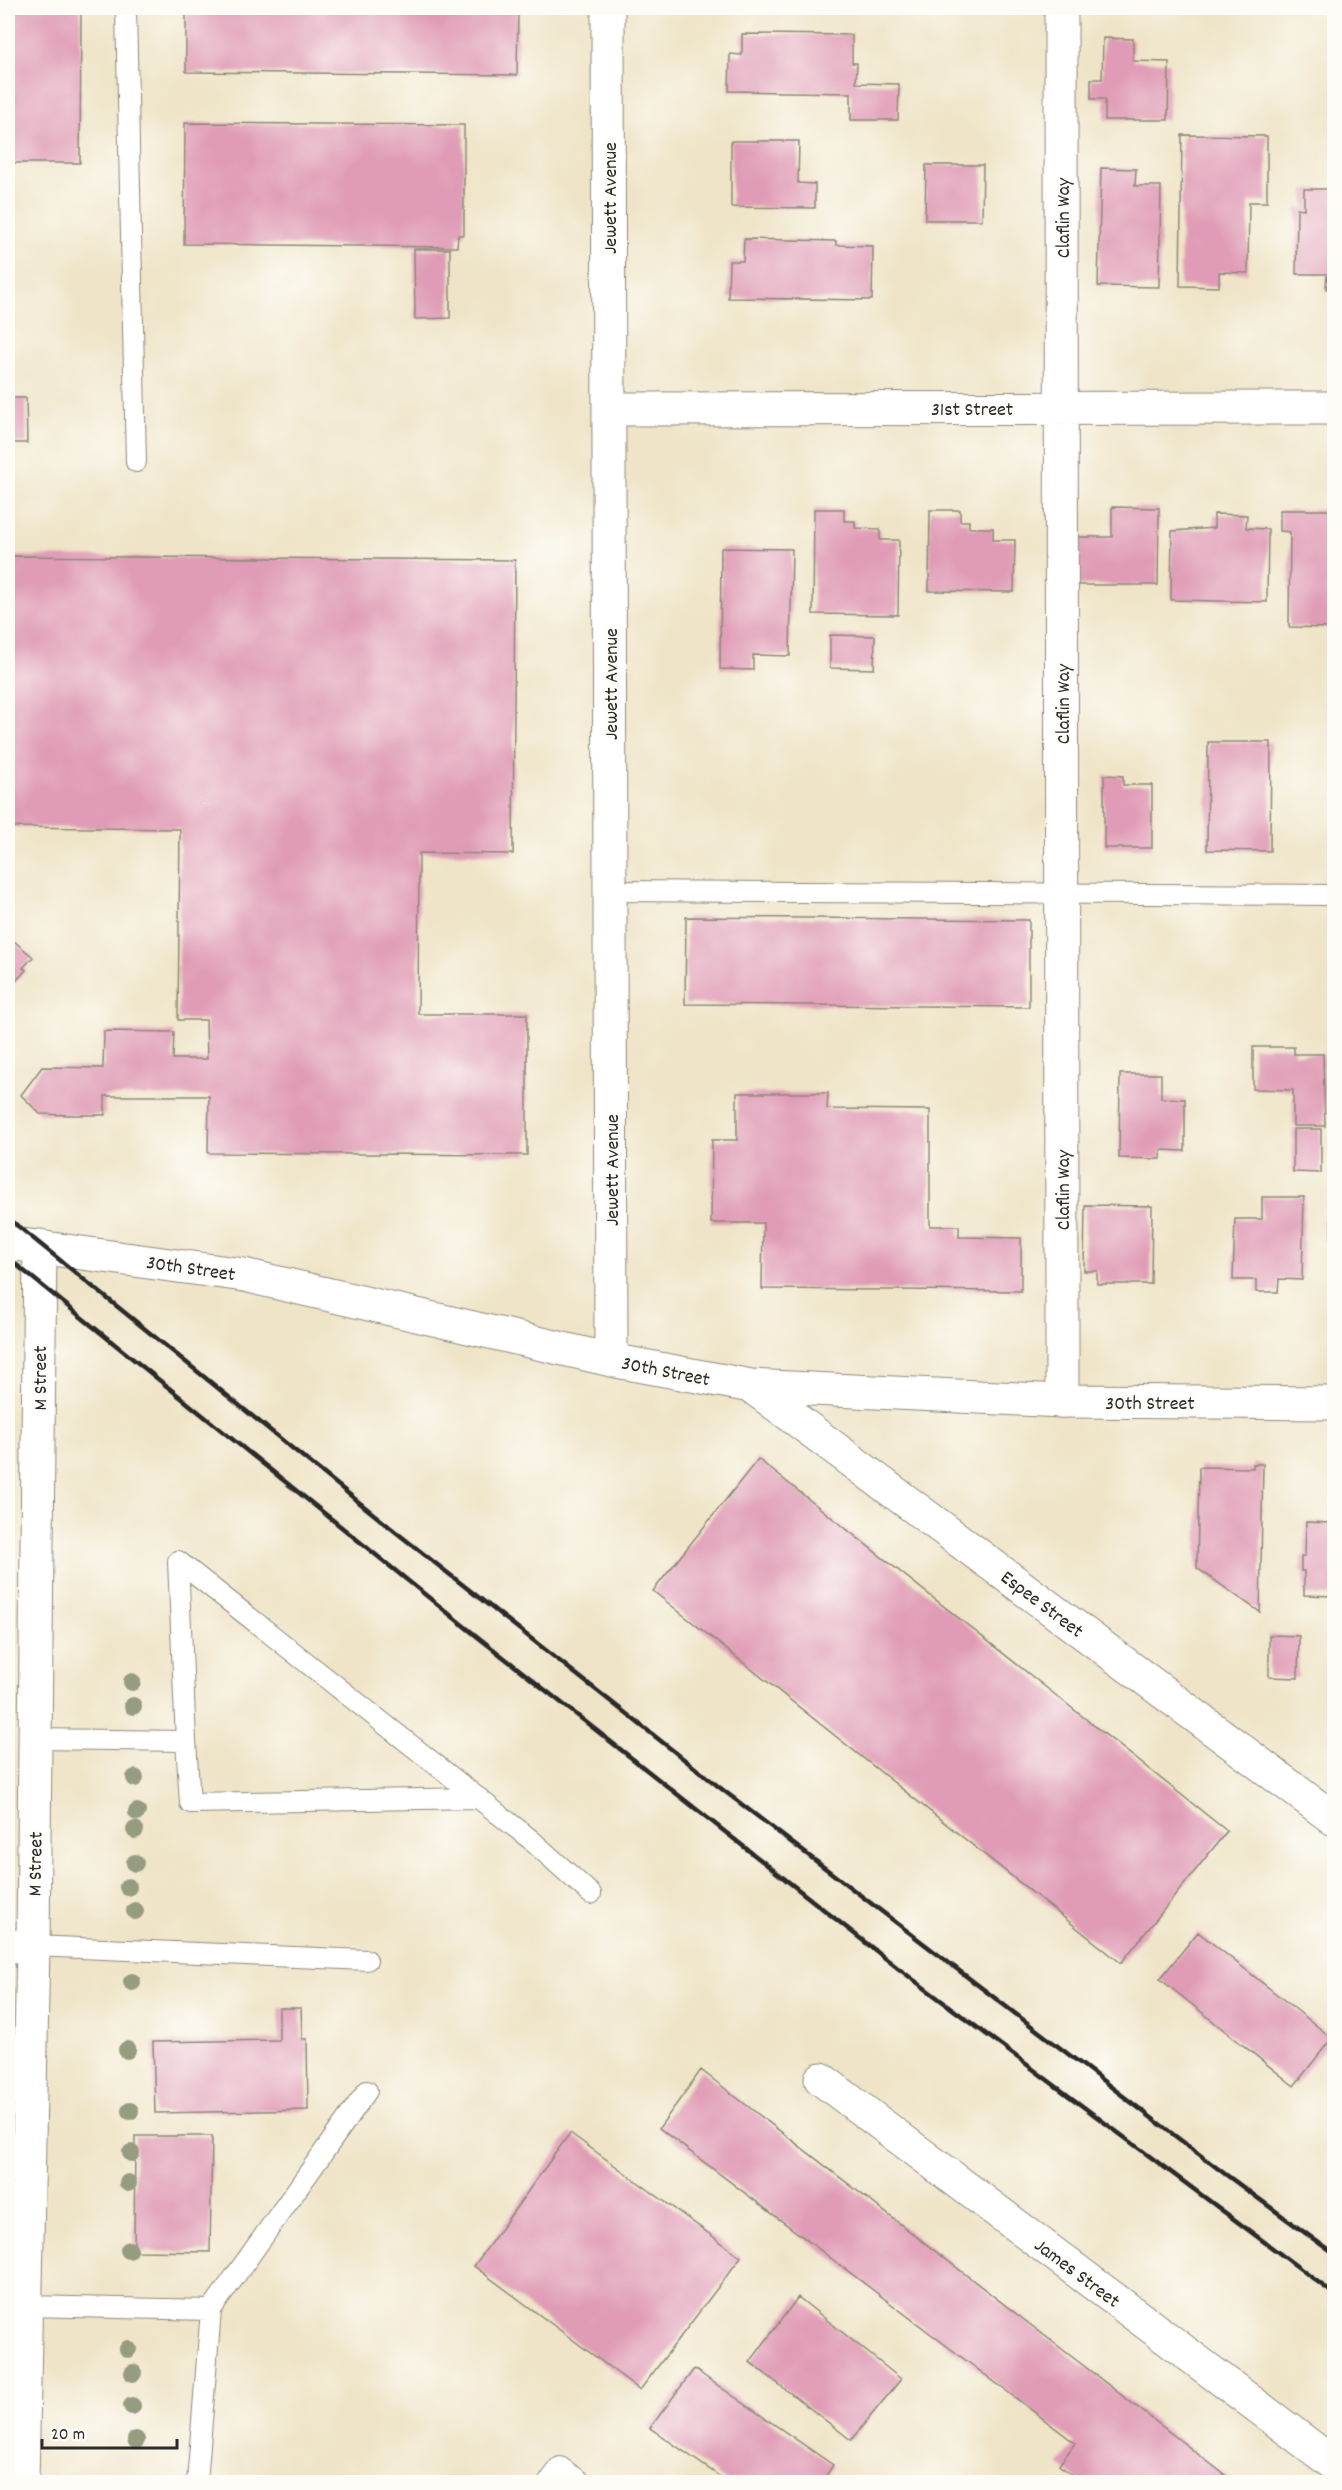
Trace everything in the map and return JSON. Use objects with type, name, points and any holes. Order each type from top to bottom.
[{"type":"street","name":"Jewett Avenue","points":[[608,8],[611,1360]]},
{"type":"street","name":"Claflin Way","points":[[1061,8],[1062,1401]]},
{"type":"street","name":"31st Street","points":[[610,409],[1335,408]]},
{"type":"street","name":"30th Street","points":[[8,1243],[244,1275],[611,1360],[751,1386],[1062,1401],[1335,1403]]},
{"type":"street","name":"M Street","points":[[22,2482],[26,2306],[20,1946],[35,1739],[40,1246]]},
{"type":"street","name":"Espee Street","points":[[751,1386],[1335,1819]]},
{"type":"street","name":"James Street","points":[[821,2079],[1335,2464]]},
{"type":"lane","points":[[126,8],[136,462]]},
{"type":"lane","points":[[610,891],[1062,896],[1335,896]]},
{"type":"lane","points":[[478,1798],[190,1803],[178,1561],[530,1839],[591,1894]]},
{"type":"lane","points":[[35,1739],[186,1741]]},
{"type":"lane","points":[[20,1946],[367,1960]]},
{"type":"lane","points":[[197,2482],[211,2310],[367,2091]]},
{"type":"lane","points":[[26,2306],[211,2310]]},
{"type":"lane","points":[[549,2482],[560,2467],[581,2482]]},
{"type":"building","points":[[8,8],[81,8],[80,163],[8,163]]},
{"type":"building","points":[[186,8],[518,8],[517,75],[186,72]]},
{"type":"building","points":[[742,34],[852,35],[852,63],[857,63],[856,83],[899,84],[898,120],[851,120],[851,93],[729,91],[730,54],[742,55]]},
{"type":"building","points":[[1103,38],[1133,39],[1133,61],[1169,62],[1168,120],[1105,120],[1105,99],[1091,99],[1091,79],[1102,79]]},
{"type":"building","points":[[185,123],[464,125],[464,235],[458,235],[457,247],[184,244]]},
{"type":"building","points":[[1182,135],[1267,136],[1267,202],[1249,202],[1248,273],[1219,272],[1219,287],[1180,286]]},
{"type":"building","points":[[731,141],[799,141],[798,183],[815,184],[815,208],[731,207]]},
{"type":"building","points":[[926,165],[983,165],[982,220],[925,220]]},
{"type":"building","points":[[1101,168],[1136,169],[1135,186],[1161,186],[1159,287],[1098,286]]},
{"type":"building","points":[[1304,189],[1334,189],[1334,289],[1326,289],[1327,274],[1296,274],[1297,208],[1304,209]]},
{"type":"building","points":[[744,239],[836,241],[836,245],[873,246],[872,300],[728,298],[729,261],[743,261]]},
{"type":"building","points":[[414,249],[450,249],[450,318],[415,319]]},
{"type":"building","points":[[8,398],[26,398],[27,443],[8,443]]},
{"type":"building","points":[[1112,507],[1159,508],[1158,585],[1075,585],[1076,537],[1112,537]]},
{"type":"building","points":[[814,509],[844,509],[844,521],[855,521],[855,528],[880,529],[880,540],[899,540],[898,615],[813,614]]},
{"type":"building","points":[[930,510],[960,510],[960,521],[969,521],[969,528],[993,528],[993,540],[1015,540],[1014,592],[929,591]]},
{"type":"building","points":[[1280,510],[1334,510],[1334,628],[1289,627],[1290,532],[1280,531]]},
{"type":"building","points":[[1214,514],[1247,515],[1246,528],[1268,529],[1267,602],[1171,600],[1172,531],[1214,528]]},
{"type":"building","points":[[721,548],[792,549],[790,656],[753,655],[753,670],[720,669]]},
{"type":"building","points":[[8,556],[515,560],[513,854],[419,853],[418,1014],[527,1014],[527,1155],[208,1153],[209,1096],[105,1096],[105,1115],[70,1115],[40,1114],[21,1095],[42,1067],[103,1068],[104,1031],[174,1032],[173,1059],[207,1059],[206,1020],[178,1020],[180,829],[8,827]]},
{"type":"building","points":[[830,635],[875,636],[874,669],[830,668]]},
{"type":"building","points":[[1208,742],[1271,742],[1270,851],[1207,850]]},
{"type":"building","points":[[1104,775],[1123,776],[1123,785],[1152,785],[1152,848],[1104,848]]},
{"type":"building","points":[[686,917],[1029,920],[1029,1007],[685,1004]]},
{"type":"building","points":[[8,936],[33,957],[23,968],[26,970],[9,989],[12,996],[8,1001]]},
{"type":"building","points":[[1253,1047],[1294,1047],[1294,1054],[1323,1054],[1325,1126],[1293,1126],[1293,1090],[1253,1089]]},
{"type":"building","points":[[1120,1074],[1161,1074],[1161,1098],[1185,1099],[1185,1151],[1161,1150],[1161,1159],[1119,1158]]},
{"type":"building","points":[[737,1093],[828,1093],[827,1109],[930,1110],[930,1226],[959,1226],[959,1237],[1021,1238],[1021,1291],[762,1289],[763,1223],[711,1223],[712,1140],[737,1140]]},
{"type":"building","points":[[1293,1129],[1321,1129],[1321,1173],[1293,1172]]},
{"type":"building","points":[[1331,1195],[1334,1195],[1334,1243],[1331,1243]]},
{"type":"building","points":[[1262,1197],[1304,1197],[1302,1280],[1279,1279],[1278,1292],[1256,1292],[1256,1280],[1233,1280],[1235,1219],[1262,1219]]},
{"type":"building","points":[[1085,1205],[1152,1206],[1151,1284],[1097,1284],[1097,1271],[1084,1271]]},
{"type":"building","points":[[758,1459],[1227,1831],[1121,1963],[653,1591]]},
{"type":"building","points":[[1253,1464],[1263,1464],[1260,1612],[1197,1568],[1199,1467],[1253,1468]]},
{"type":"building","points":[[1331,1509],[1334,1510],[1334,1596],[1304,1595],[1304,1571],[1301,1571],[1301,1556],[1305,1556],[1306,1522],[1331,1523]]},
{"type":"building","points":[[1269,1635],[1299,1636],[1298,1678],[1269,1677]]},
{"type":"building","points":[[1198,1932],[1332,2038],[1294,2086],[1160,1979]]},
{"type":"building","points":[[279,2008],[301,2008],[302,2039],[307,2039],[308,2110],[155,2113],[153,2042],[279,2040]]},
{"type":"building","points":[[701,2070],[1234,2482],[1081,2482],[1059,2465],[1075,2443],[659,2128]]},
{"type":"building","points":[[570,2133],[741,2257],[640,2390],[474,2266]]},
{"type":"building","points":[[135,2136],[212,2136],[210,2252],[134,2251]]},
{"type":"building","points":[[798,2297],[901,2379],[851,2440],[750,2362]]},
{"type":"building","points":[[694,2369],[833,2465],[822,2482],[728,2482],[650,2428]]},
{"type":"railway","points":[[8,1218],[392,1529],[723,1790],[1221,2171],[1334,2254]]},
{"type":"railway","points":[[8,1258],[469,1630],[899,1969],[1334,2294]]}]
